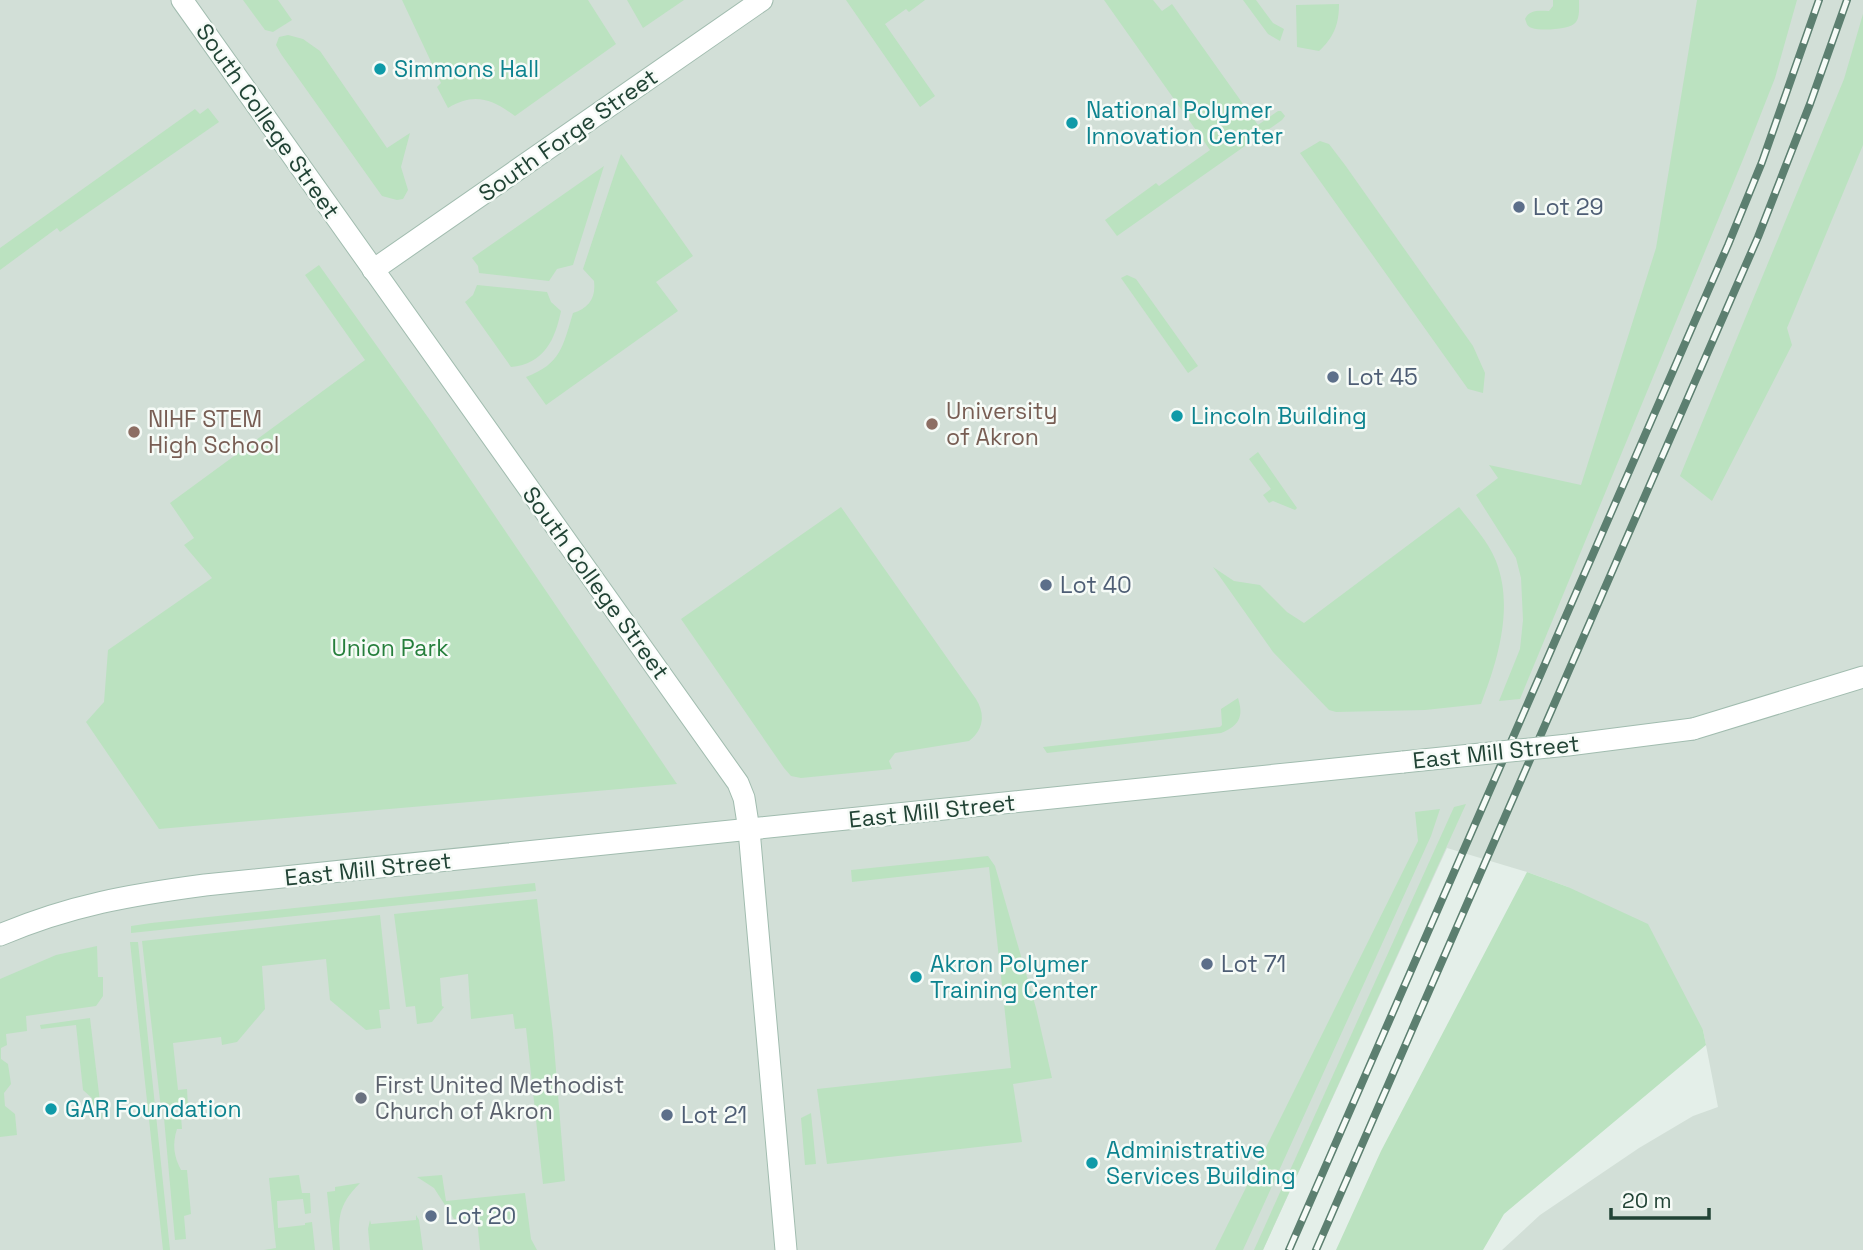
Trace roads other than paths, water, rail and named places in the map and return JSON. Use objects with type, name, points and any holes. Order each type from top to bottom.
[{"type":"street","name":"South College Street","points":[[182,0],[738,783],[744,798],[748,830],[786,1250]]},
{"type":"street","name":"South Forge Street","points":[[373,270],[762,0]]},
{"type":"street","name":"East Mill Street","points":[[0,934],[73,907],[127,896],[205,886],[1568,745],[1693,729],[1863,677]]},
{"type":"railway","points":[[1289,1250],[1728,245],[1762,162],[1819,0]]},
{"type":"railway","points":[[1316,1250],[1758,237],[1847,0]]},
{"type":"place","name":"Simmons Hall","points":[[380,69]]},
{"type":"place","name":"National Polymer Innovation Center","points":[[1072,123]]},
{"type":"place","name":"Lot 29","points":[[1519,207]]},
{"type":"place","name":"Lot 45","points":[[1333,377]]},
{"type":"place","name":"Lincoln Building","points":[[1177,416]]},
{"type":"place","name":"University of Akron","points":[[932,424]]},
{"type":"place","name":"NIHF STEM High School","points":[[134,432]]},
{"type":"place","name":"Lot 40","points":[[1046,585]]},
{"type":"place","name":"Lot 71","points":[[1207,964]]},
{"type":"place","name":"Akron Polymer Training Center","points":[[916,977]]},
{"type":"place","name":"First United Methodist Church of Akron","points":[[361,1098]]},
{"type":"place","name":"GAR Foundation","points":[[51,1109]]},
{"type":"place","name":"Lot 21","points":[[667,1115]]},
{"type":"place","name":"Administrative Services Building","points":[[1092,1163]]},
{"type":"place","name":"Lot 20","points":[[431,1216]]},
{"type":"park label","name":"Union Park","points":[[390,648]]}]
